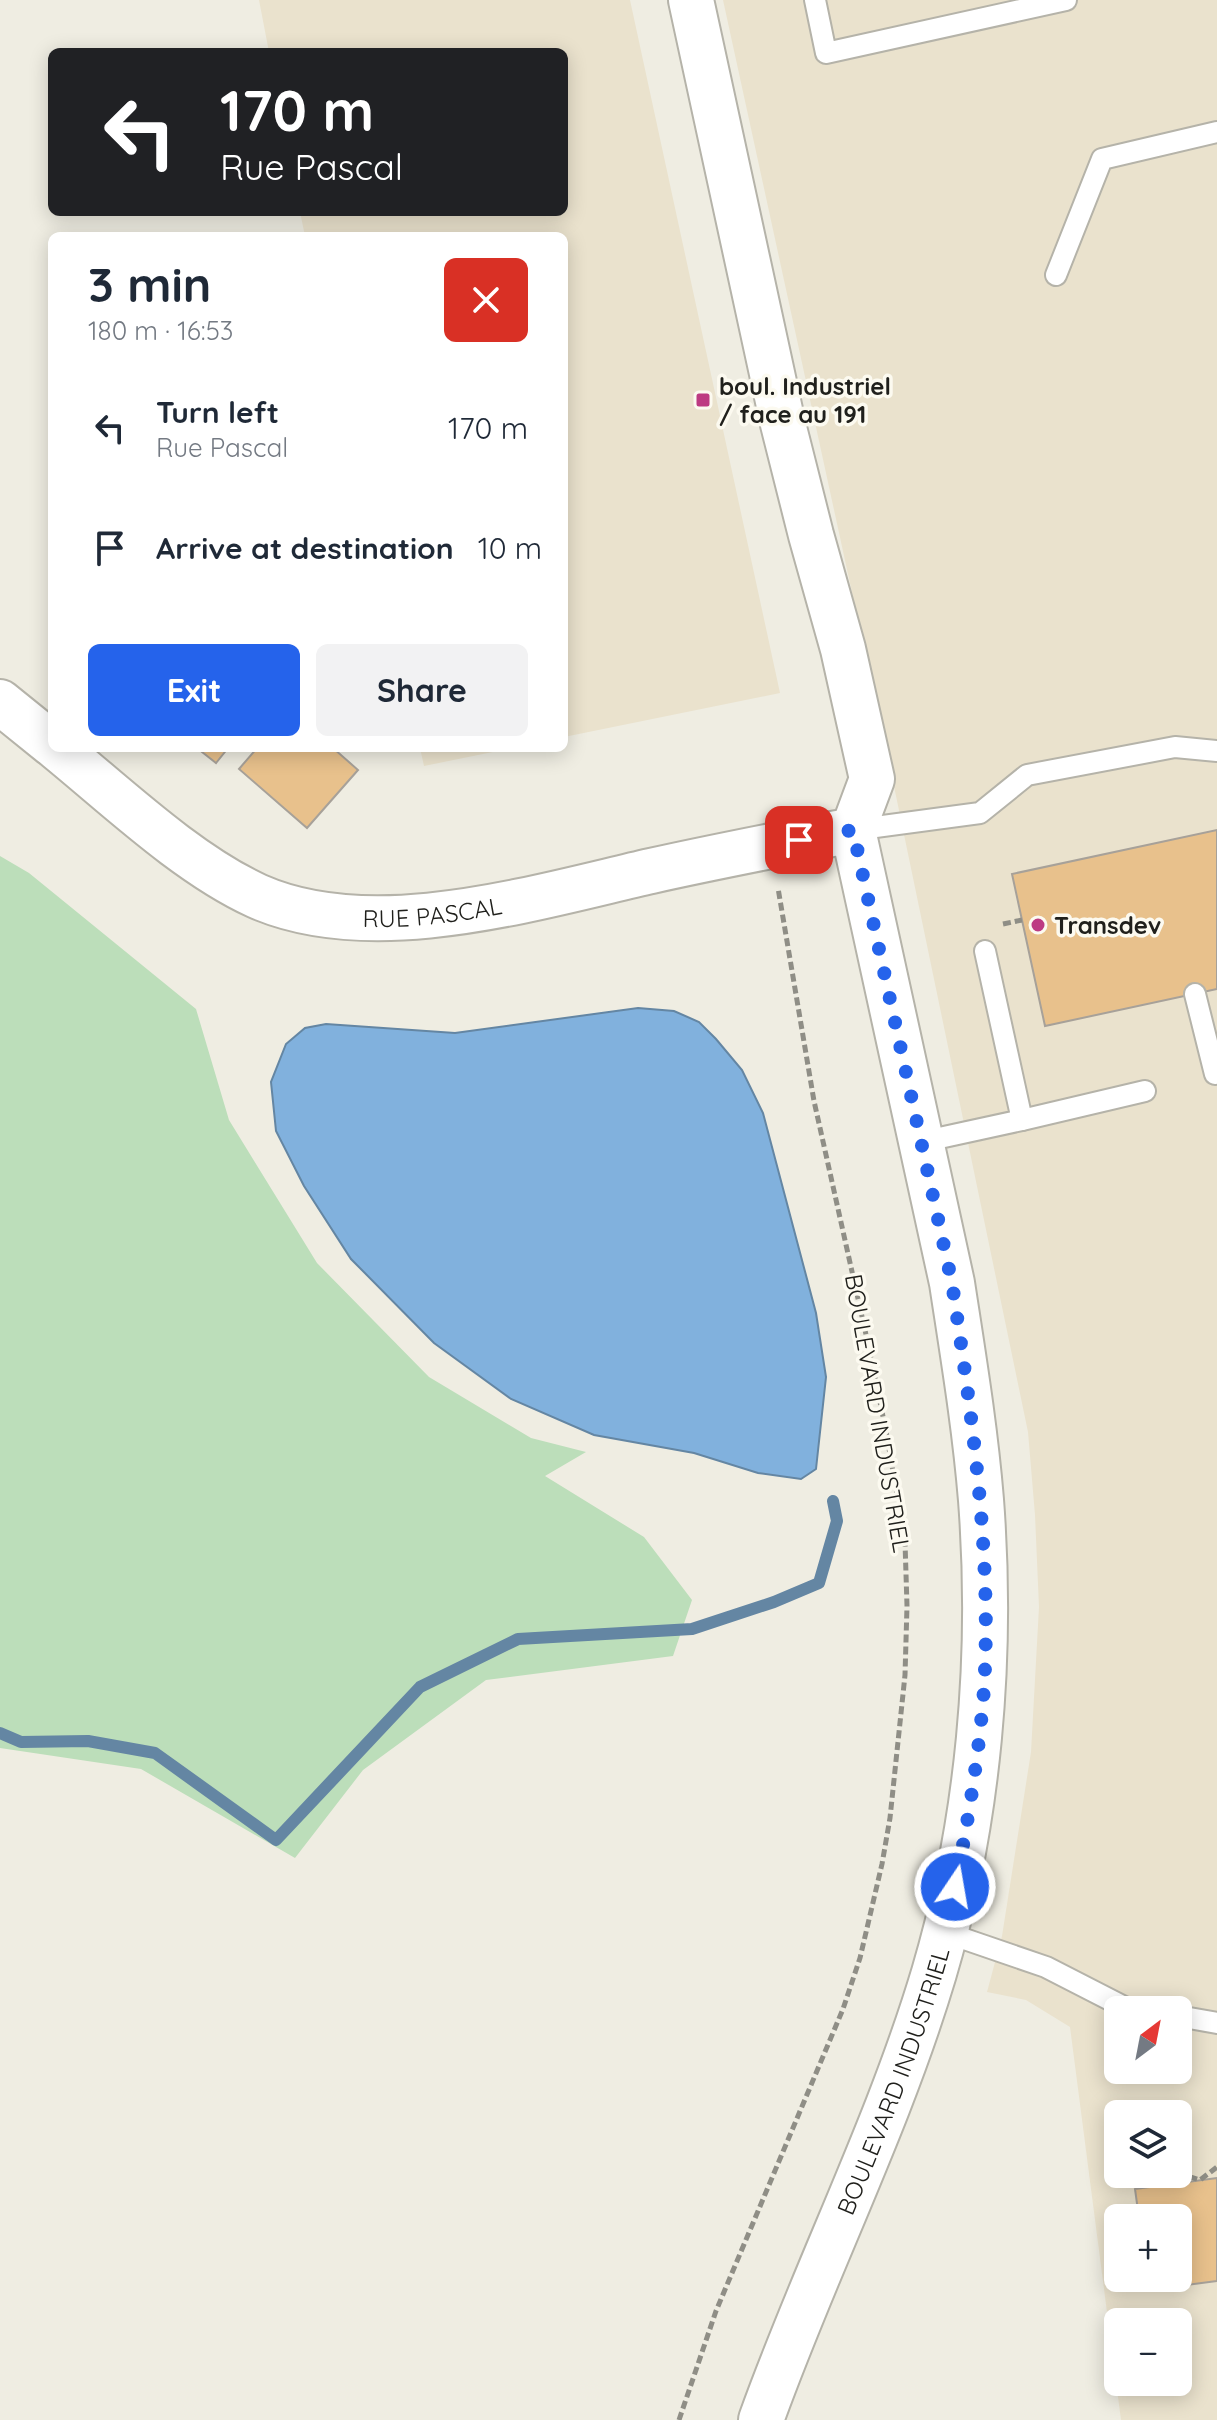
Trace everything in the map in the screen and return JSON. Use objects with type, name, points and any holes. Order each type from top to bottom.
[{"type":"street","points":[[691,0],[783,424],[843,649],[872,779],[853,830]]},
{"type":"street","points":[[0,702],[48,741]]},
{"type":"street","name":"RUE PASCAL","points":[[62,752],[192,858],[227,880],[285,906],[332,916],[390,917],[499,905],[740,851],[853,830]]},
{"type":"street","name":"BOULEVARD INDUSTRIEL","points":[[761,2420],[790,2340],[885,2115],[923,2006],[944,1932],[965,1838],[984,1686],[981,1500],[952,1283],[853,830]]},
{"type":"lane","points":[[815,0],[826,53],[1066,0]]},
{"type":"lane","points":[[1056,275],[1102,159],[1217,132]]},
{"type":"lane","points":[[853,830],[980,813],[1027,775],[1175,747],[1217,751]]},
{"type":"lane","points":[[985,951],[1022,1120]]},
{"type":"lane","points":[[1195,994],[1217,1073]]},
{"type":"lane","points":[[921,1142],[1145,1091]]},
{"type":"lane","points":[[944,1932],[1046,1967],[1104,1997]]},
{"type":"lane","points":[[1192,2019],[1217,2023]]},
{"type":"path","name":"BOULEVARD INDUSTRIEL","points":[[679,2420],[716,2311],[825,2054],[860,1958],[888,1834],[905,1675],[905,1542],[877,1385],[814,1101],[780,902]]},
{"type":"path","points":[[1192,2177],[1200,2180],[1217,2167]]},
{"type":"shaded area","points":[[259,0],[630,0],[780,693],[568,736],[568,232],[304,232],[301,216],[568,216],[568,48],[268,48]]},
{"type":"shaded area","points":[[723,0],[1217,0],[1217,2420],[1121,2420],[1118,2396],[1192,2396],[1192,2308],[1106,2308],[1104,2292],[1192,2292],[1192,2204],[1104,2204],[1104,2289],[1070,2027],[1026,2000],[987,1992],[1002,1936],[1031,1752],[1039,1607],[1028,1432],[890,767]]},
{"type":"shaded area","points":[[421,752],[493,752],[424,766]]},
{"type":"green space","points":[[0,856],[29,873],[196,1009],[229,1120],[317,1263],[429,1377],[531,1438],[586,1452],[545,1476],[644,1537],[692,1600],[673,1656],[486,1680],[363,1770],[295,1858],[141,1769],[0,1748]]},
{"type":"water","points":[[638,1008],[674,1011],[699,1022],[742,1070],[763,1113],[816,1313],[826,1377],[816,1469],[801,1479],[758,1473],[694,1453],[594,1435],[511,1399],[434,1343],[351,1259],[304,1186],[276,1131],[271,1082],[286,1044],[305,1028],[326,1024],[455,1033]]},
{"type":"building","points":[[202,752],[225,752],[216,763]]},
{"type":"building","points":[[254,752],[338,752],[358,770],[307,828],[239,769]]},
{"type":"building","points":[[1217,830],[1217,989],[1045,1026],[1012,874]]},
{"type":"building","points":[[1217,2178],[1217,2281],[1192,2284],[1192,2204],[1137,2204],[1135,2189],[1192,2188],[1192,2181]]},
{"type":"waterway","points":[[0,1733],[21,1742],[88,1741],[155,1753],[276,1840],[420,1687],[518,1639],[692,1629],[774,1602],[819,1583],[837,1521],[833,1501]]},
{"type":"place","name":"boul. Industriel / face au 191","points":[[703,400]]},
{"type":"place","name":"Transdev","points":[[1038,925]]},
{"type":"route","points":[[799,840],[853,830],[952,1283],[963,1352],[981,1500],[985,1643],[981,1725],[955,1887]]}]
